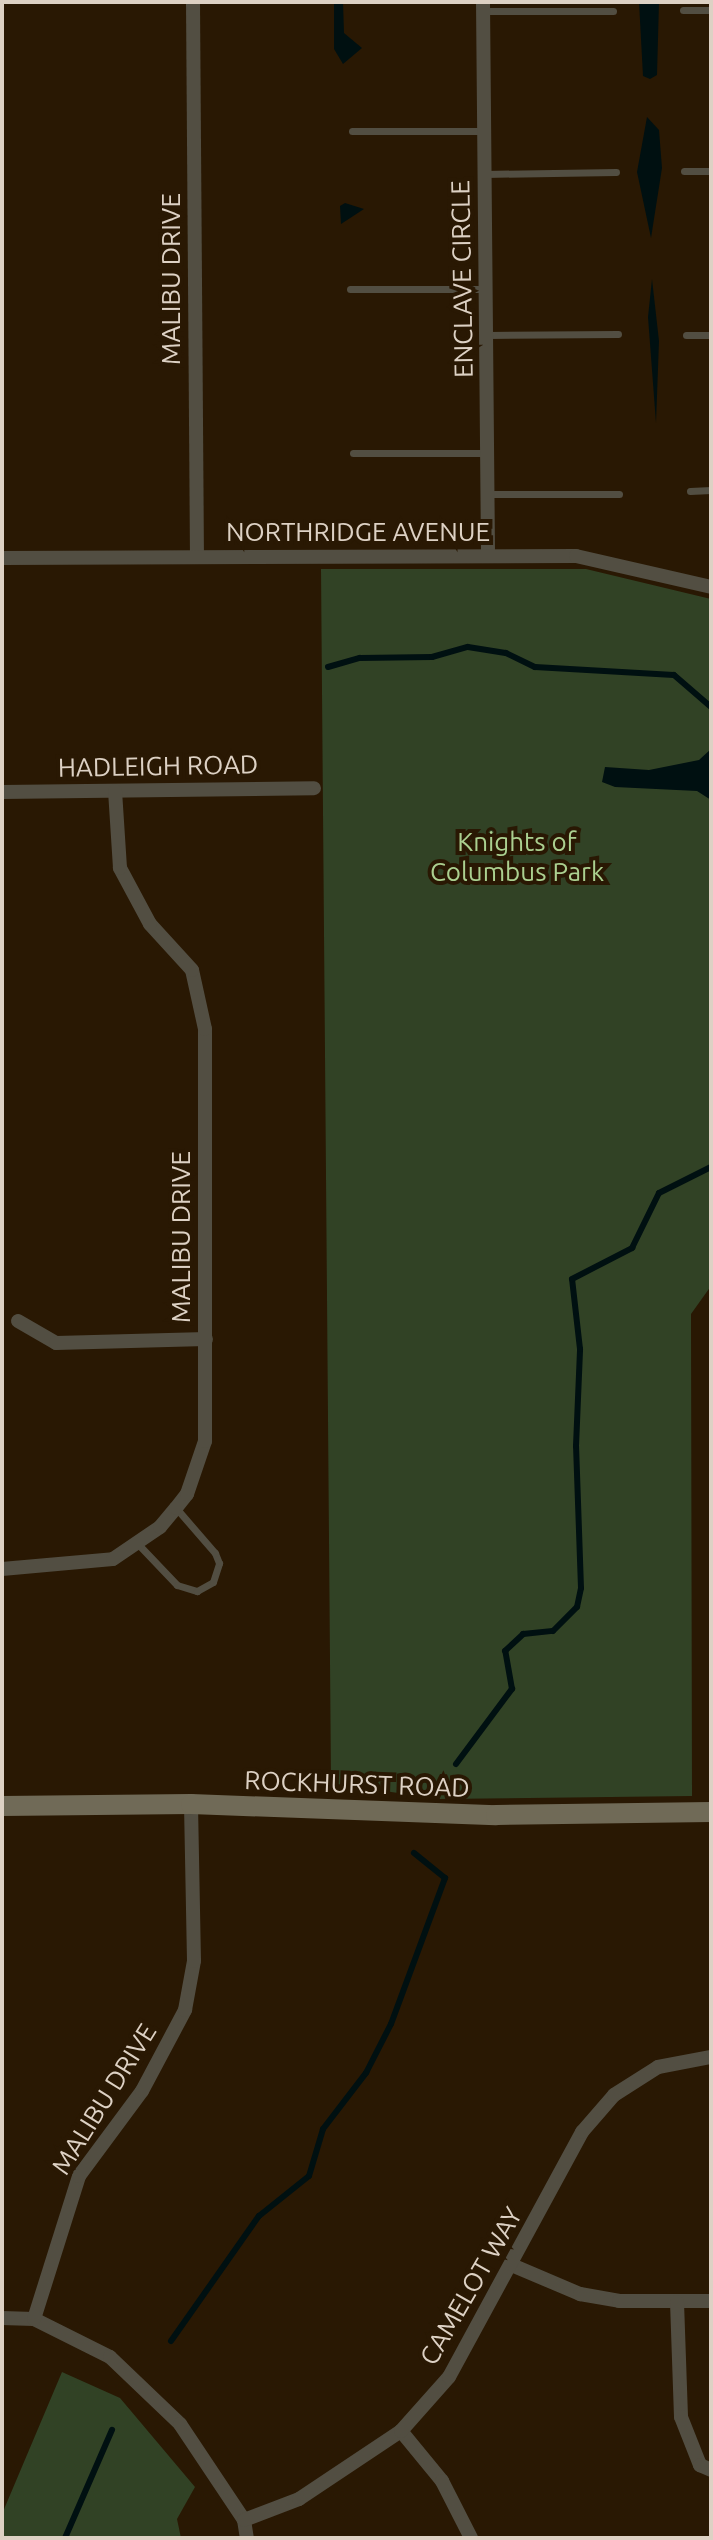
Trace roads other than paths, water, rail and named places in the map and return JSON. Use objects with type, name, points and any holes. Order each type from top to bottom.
[{"type":"street","name":"MALIBU DRIVE","points":[[193,2],[197,556]]},
{"type":"street","name":"ENCLAVE CIRCLE","points":[[483,6],[488,556]]},
{"type":"street","name":"NORTHRIDGE AVENUE","points":[[2,558],[576,556],[711,587]]},
{"type":"street","name":"HADLEIGH ROAD","points":[[2,792],[314,788]]},
{"type":"street","name":"MALIBU DRIVE","points":[[2,1569],[113,1559],[137,1543],[187,1494],[205,1441],[205,1029],[192,970],[150,924],[120,868],[115,791]]},
{"type":"street","points":[[18,1321],[56,1343],[206,1339]]},
{"type":"street","name":"MALIBU DRIVE","points":[[34,2319],[79,2176],[142,2091],[185,2010],[194,1961],[191,1804]]},
{"type":"street","name":"ROCKHURST ROAD","points":[[2,1806],[191,1804],[496,1815],[711,1812]]},
{"type":"street","name":"CAMELOT WAY","points":[[244,2520],[299,2499],[401,2431],[449,2377],[514,2266],[582,2132],[614,2095],[658,2067],[711,2057]]},
{"type":"street","points":[[514,2266],[580,2294],[677,2302],[711,2301]]},
{"type":"street","points":[[677,2302],[681,2417],[700,2465],[711,2470]]},
{"type":"street","points":[[2,2318],[34,2319],[110,2357],[180,2424],[244,2520],[247,2538]]},
{"type":"street","points":[[401,2431],[442,2481],[471,2538]]},
{"type":"lane","points":[[483,6],[613,11]]},
{"type":"lane","points":[[683,10],[711,10]]},
{"type":"lane","points":[[352,131],[485,131]]},
{"type":"lane","points":[[684,171],[711,171]]},
{"type":"lane","points":[[485,174],[616,172]]},
{"type":"lane","points":[[350,289],[487,289]]},
{"type":"lane","points":[[487,335],[618,334]]},
{"type":"lane","points":[[686,335],[711,335]]},
{"type":"lane","points":[[353,453],[488,453]]},
{"type":"lane","points":[[690,491],[711,490]]},
{"type":"lane","points":[[488,494],[619,494]]},
{"type":"lane","points":[[137,1543],[177,1585],[197,1591],[213,1582],[219,1563],[215,1553],[176,1508]]},
{"type":"waterway","points":[[328,667],[360,658],[432,657],[468,647],[506,653],[535,667],[674,675],[711,707]]},
{"type":"waterway","points":[[456,1764],[512,1689],[505,1651],[523,1634],[553,1631],[577,1607],[581,1588],[576,1446],[580,1349],[572,1279],[632,1248],[659,1193],[711,1167]]},
{"type":"waterway","points":[[171,2341],[259,2216],[309,2176],[323,2129],[366,2073],[391,2024],[445,1878],[414,1853]]},
{"type":"waterway","points":[[65,2538],[112,2430]]},
{"type":"park label","name":"Knights of Columbus Park","points":[[517,857]]}]
